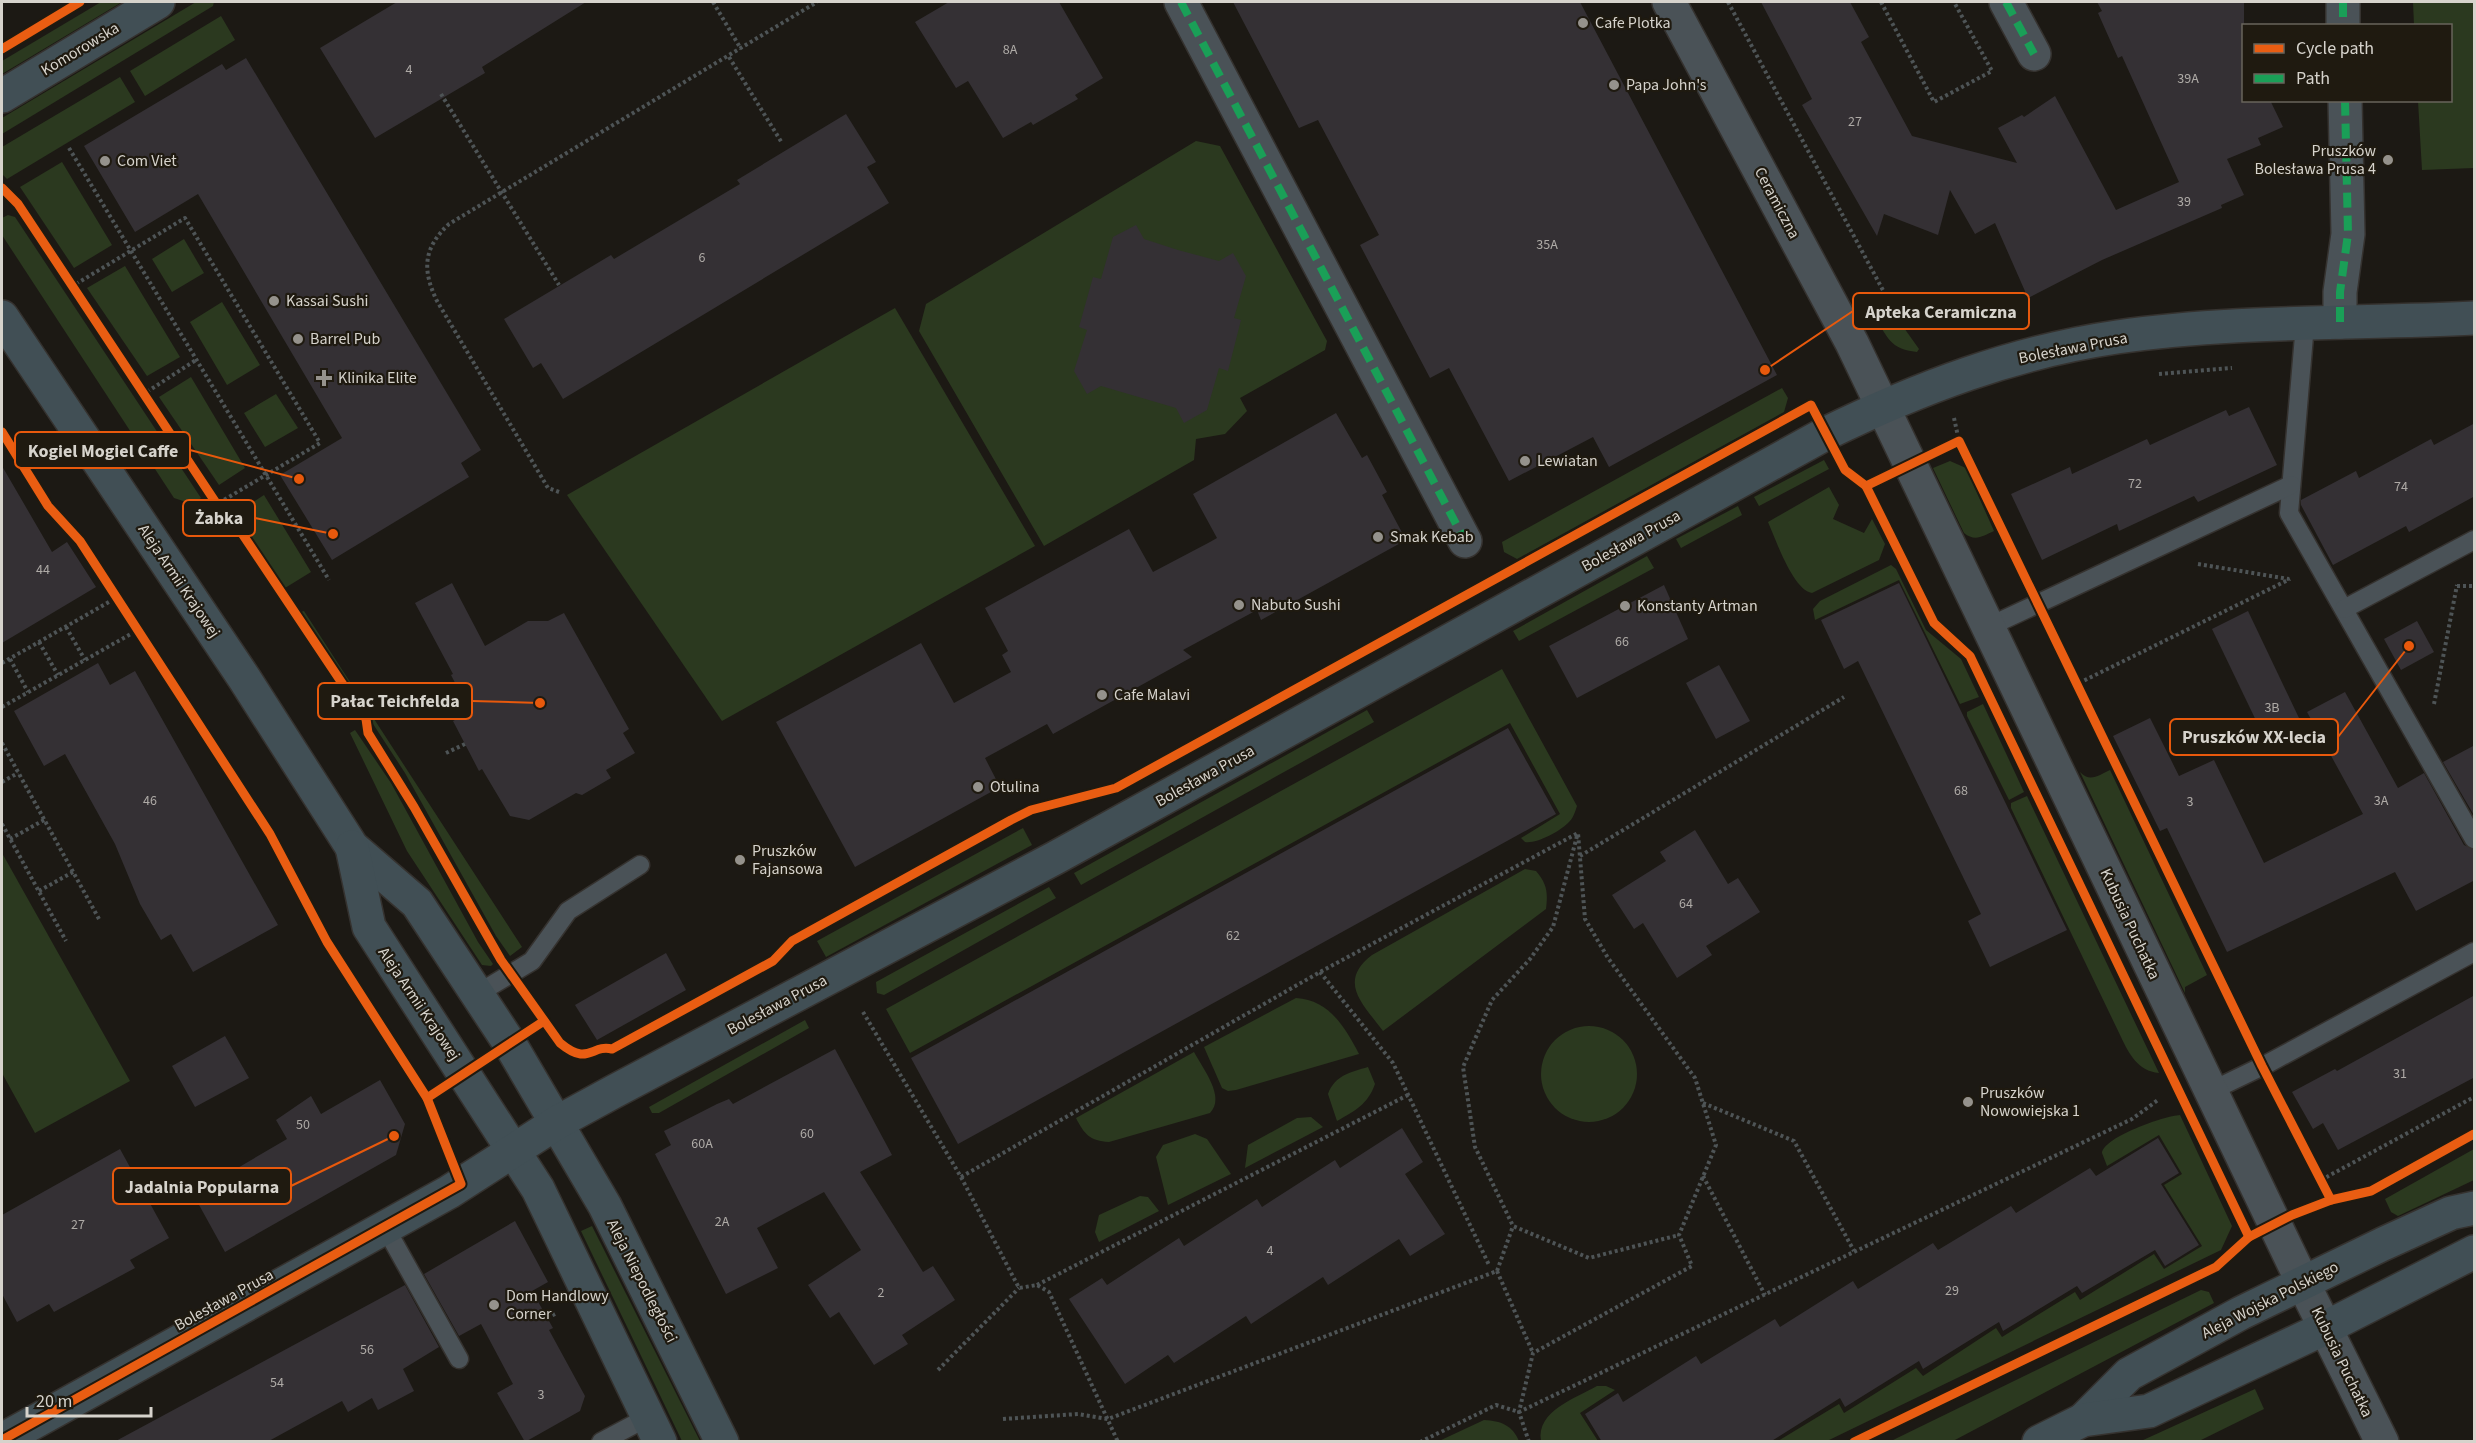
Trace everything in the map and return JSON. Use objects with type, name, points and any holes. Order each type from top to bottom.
[{"type":"street","name":"Komorowska","points":[[2,96],[158,2]]},
{"type":"street","points":[[1181,2],[1465,541]]},
{"type":"street","name":"Ceramiczna","points":[[1669,2],[1852,343],[1882,406]]},
{"type":"street","points":[[2006,2],[2034,54]]},
{"type":"street","points":[[2343,2],[2343,24]]},
{"type":"street","points":[[2340,322],[2340,292],[2348,234],[2345,102]]},
{"type":"street","name":"Aleja Armii Krajowej","points":[[2,317],[244,678],[352,847],[417,903],[558,1122]]},
{"type":"street","name":"Bolesława Prusa","points":[[6,1435],[449,1192],[558,1122],[1055,858],[1826,434],[1882,406],[1968,372],[2075,344],[2130,336],[2305,324],[2475,318]]},
{"type":"street","name":"Kubusia Puchatka","points":[[1882,406],[2303,1283],[2382,1442]]},
{"type":"street","name":"Aleja Armii Krajowej","points":[[352,847],[369,927],[515,1150]]},
{"type":"street","name":"Aleja Niepodległości","points":[[558,1122],[609,1215],[722,1442]]},
{"type":"street","points":[[515,1150],[558,1229],[654,1429]]},
{"type":"street","name":"Aleja Wojska Polskiego","points":[[2039,1442],[2083,1420],[2129,1374],[2303,1283],[2451,1213],[2475,1208]]},
{"type":"street","name":"Aleja Wojska Polskiego","points":[[2083,1420],[2149,1411],[2325,1328],[2475,1252]]},
{"type":"lane","points":[[2305,324],[2289,513],[2425,752],[2472,828]]},
{"type":"lane","points":[[1988,627],[2290,485]]},
{"type":"lane","points":[[2344,609],[2469,543]]},
{"type":"lane","points":[[477,994],[532,961],[568,911],[640,866]]},
{"type":"lane","points":[[2211,1091],[2267,1064],[2475,952]]},
{"type":"lane","points":[[385,1227],[459,1359]]},
{"type":"lane","points":[[601,1442],[654,1429]]},
{"type":"path","points":[[713,2],[741,49]]},
{"type":"path","points":[[559,492],[548,488],[428,282],[428,263],[433,238],[449,225],[817,2]]},
{"type":"path","points":[[1728,2],[1892,307],[1911,328]]},
{"type":"path","points":[[1881,2],[1934,102],[1992,71],[1954,2]]},
{"type":"path","points":[[729,57],[782,143]]},
{"type":"path","points":[[441,94],[559,285]]},
{"type":"path","points":[[69,148],[329,580]]},
{"type":"path","points":[[71,287],[185,218],[320,443],[217,504]]},
{"type":"path","points":[[142,395],[196,360]]},
{"type":"path","points":[[2150,374],[2240,367]]},
{"type":"path","points":[[1955,422],[1964,418]]},
{"type":"path","points":[[2425,752],[2469,543]]},
{"type":"path","points":[[2145,555],[2331,586]]},
{"type":"path","points":[[2079,683],[2290,579]]},
{"type":"path","points":[[2,663],[116,598]]},
{"type":"path","points":[[65,627],[85,660]]},
{"type":"path","points":[[2,706],[136,631]]},
{"type":"path","points":[[39,642],[58,675]]},
{"type":"path","points":[[10,659],[28,692]]},
{"type":"path","points":[[1580,856],[1844,697]]},
{"type":"path","points":[[2,743],[99,920]]},
{"type":"path","points":[[446,753],[465,744]]},
{"type":"path","points":[[2,782],[18,773]]},
{"type":"path","points":[[10,839],[44,820]]},
{"type":"path","points":[[2,824],[66,941]]},
{"type":"path","points":[[1533,1353],[1692,1266],[1679,1235],[1716,1144],[1695,1078],[1608,958],[1585,919],[1578,833]]},
{"type":"path","points":[[961,1177],[1320,972],[1578,833]]},
{"type":"path","points":[[1578,833],[1553,927],[1530,959],[1492,1000],[1462,1067],[1475,1147],[1513,1226],[1589,1258],[1679,1235]]},
{"type":"path","points":[[39,891],[73,872]]},
{"type":"path","points":[[1320,972],[1393,1062],[1489,1265]]},
{"type":"path","points":[[862,1012],[961,1177],[1019,1288]]},
{"type":"path","points":[[938,1370],[1019,1288],[1037,1285],[1408,1095]]},
{"type":"path","points":[[2321,1180],[2475,1097]]},
{"type":"path","points":[[1420,1442],[1496,1405],[1519,1412],[2132,1119],[2158,1100]]},
{"type":"path","points":[[1703,1103],[1794,1141],[1854,1251]]},
{"type":"path","points":[[1703,1176],[1765,1294]]},
{"type":"path","points":[[1513,1226],[1497,1271],[1533,1353],[1519,1412],[1529,1442]]},
{"type":"path","points":[[1003,1419],[1078,1414],[1108,1419],[1497,1271]]},
{"type":"path","points":[[1037,1285],[1049,1292],[1118,1442]]},
{"type":"path","points":[[547,1318],[556,1313]]},
{"type":"green space","points":[[101,2],[122,2],[2,74],[2,61]]},
{"type":"green space","points":[[196,2],[214,2],[213,6],[2,134],[2,118]]},
{"type":"green space","points":[[2413,2],[2474,2],[2474,168],[2422,170],[2418,102],[2452,102],[2452,24],[2414,24]]},
{"type":"green space","points":[[221,16],[235,40],[145,96],[130,71]]},
{"type":"green space","points":[[120,77],[135,102],[7,179],[2,174],[2,147]]},
{"type":"green space","points":[[1196,141],[1220,146],[1327,341],[1325,350],[1240,398],[1247,411],[1225,434],[1196,439],[1194,460],[1044,546],[919,331],[926,304]]},
{"type":"green space","points":[[62,162],[112,245],[74,268],[20,187]]},
{"type":"green space","points":[[8,215],[15,217],[201,498],[192,504],[174,498],[2,235],[2,218]]},
{"type":"green space","points":[[184,239],[204,273],[172,292],[152,259]]},
{"type":"green space","points":[[125,266],[180,357],[147,376],[87,288]]},
{"type":"green space","points":[[1882,297],[1919,349],[1917,352],[1895,345],[1887,337],[1875,317],[1862,324],[1856,311]]},
{"type":"green space","points":[[222,302],[260,365],[227,385],[190,322]]},
{"type":"green space","points":[[895,308],[1035,546],[722,721],[567,495]]},
{"type":"green space","points":[[191,377],[245,468],[219,485],[159,397]]},
{"type":"green space","points":[[1782,388],[1788,398],[1784,412],[1517,559],[1504,552],[1502,542]]},
{"type":"green space","points":[[276,394],[298,428],[265,447],[244,413]]},
{"type":"green space","points":[[1824,460],[1829,469],[1759,506],[1754,497]]},
{"type":"green space","points":[[1950,461],[1966,468],[1994,531],[1975,538],[1964,533],[1933,468]]},
{"type":"green space","points":[[1829,487],[1839,505],[1833,519],[1864,533],[1872,519],[1885,544],[1879,560],[1812,593],[1805,590],[1792,574],[1768,522]]},
{"type":"green space","points":[[264,495],[311,572],[285,588],[236,513]]},
{"type":"green space","points":[[1738,506],[1742,515],[1681,548],[1676,539]]},
{"type":"green space","points":[[1647,556],[1654,568],[1519,641],[1513,631]]},
{"type":"green space","points":[[1891,565],[1896,569],[1926,630],[1961,659],[1979,697],[1960,704],[1899,580],[1815,620],[1813,609],[1820,601]]},
{"type":"green space","points":[[304,611],[522,947],[510,956],[496,936],[405,773],[300,612]]},
{"type":"green space","points":[[1502,669],[1577,806],[1571,819],[1559,830],[1535,841],[1525,842],[1521,838],[1560,814],[1510,723],[910,1053],[886,1009]]},
{"type":"green space","points":[[1983,704],[2024,792],[2009,800],[1967,716],[1967,712]]},
{"type":"green space","points":[[1367,710],[1374,722],[1081,885],[1074,873]]},
{"type":"green space","points":[[355,730],[391,783],[478,942],[493,964],[491,966],[482,965],[407,851],[350,733]]},
{"type":"green space","points":[[2110,770],[2207,975],[2185,987],[2185,993],[2080,772],[2091,778]]},
{"type":"green space","points":[[2027,796],[2159,1073],[2145,1069],[2127,1050],[2011,808],[2011,803]]},
{"type":"green space","points":[[1023,828],[1032,845],[826,957],[817,941]]},
{"type":"green space","points":[[2,853],[130,1081],[35,1133],[2,1073]]},
{"type":"green space","points":[[1525,869],[1536,871],[1545,884],[1546,909],[1383,1031],[1357,993],[1356,974],[1362,965],[1372,955]]},
{"type":"green space","points":[[1049,887],[1056,898],[884,995],[877,993],[876,982]]},
{"type":"green space","points":[[1296,998],[1308,1000],[1327,1009],[1342,1025],[1359,1054],[1236,1090],[1228,1091],[1222,1088],[1204,1047]]},
{"type":"green space","points":[[805,1020],[809,1028],[659,1113],[652,1113],[649,1107]]},
{"type":"green space","points":[[1589,1026],[1607,1029],[1623,1040],[1634,1056],[1637,1074],[1634,1092],[1623,1108],[1607,1119],[1589,1122],[1571,1119],[1555,1108],[1544,1092],[1541,1074],[1544,1056],[1555,1040],[1571,1029]]},
{"type":"green space","points":[[1194,1052],[1214,1091],[1216,1099],[1210,1113],[1109,1142],[1088,1136],[1082,1128],[1076,1118]]},
{"type":"green space","points":[[1368,1067],[1375,1084],[1369,1097],[1350,1114],[1337,1121],[1328,1094],[1331,1088],[1344,1075]]},
{"type":"green space","points":[[2180,1115],[2232,1226],[2221,1250],[1827,1441],[1778,1441],[1839,1404],[1844,1413],[1916,1368],[1923,1376],[1996,1328],[2002,1337],[2075,1292],[2080,1300],[2154,1254],[2164,1269],[2202,1246],[2164,1185],[2182,1174],[2159,1135],[2107,1166],[2102,1153],[2105,1147],[2123,1134],[2161,1119]]},
{"type":"green space","points":[[1311,1117],[1323,1127],[1245,1168],[1248,1145],[1297,1118]]},
{"type":"green space","points":[[1195,1134],[1207,1139],[1231,1174],[1168,1205],[1156,1157],[1163,1145]]},
{"type":"green space","points":[[2474,1149],[2474,1180],[2398,1216],[2391,1212],[2385,1199]]},
{"type":"green space","points":[[1140,1196],[1148,1197],[1159,1211],[1099,1242],[1095,1232],[1099,1215]]},
{"type":"green space","points":[[592,1226],[700,1441],[682,1441],[581,1231]]},
{"type":"green space","points":[[2201,1290],[2209,1292],[2214,1303],[1953,1441],[1891,1441]]},
{"type":"green space","points":[[1597,1386],[1606,1386],[1615,1390],[1580,1413],[1598,1441],[1541,1441],[1541,1431],[1551,1414],[1559,1407]]},
{"type":"green space","points":[[2255,1389],[2264,1409],[2199,1441],[2141,1441]]},
{"type":"green space","points":[[1484,1420],[1496,1421],[1505,1425],[1513,1431],[1519,1441],[1439,1441]]},
{"type":"building","points":[[397,2],[586,2],[482,67],[485,73],[375,138],[320,48]]},
{"type":"building","points":[[949,2],[1059,2],[1103,78],[1075,95],[1078,99],[1033,125],[1031,122],[1003,138],[968,81],[956,88],[915,22]]},
{"type":"building","points":[[1233,2],[1580,2],[1777,375],[1609,467],[1593,437],[1509,481],[1449,368],[1430,378],[1360,245],[1379,235],[1318,120],[1299,128]]},
{"type":"building","points":[[1761,2],[1850,2],[1869,37],[1861,42],[1912,136],[2017,163],[1998,128],[2022,115],[2024,117],[2055,96],[2116,210],[2179,182],[2122,56],[2118,58],[2098,13],[2102,11],[2097,2],[2244,2],[2242,102],[2271,102],[2283,127],[2258,138],[2261,145],[2227,159],[2244,195],[2221,205],[2222,208],[2102,260],[2028,298],[1995,223],[1975,234],[1950,190],[1938,235],[1884,214],[1877,236],[1802,105],[1812,99]]},
{"type":"building","points":[[246,58],[481,450],[461,463],[469,477],[332,560],[280,475],[342,438],[198,194],[135,232],[84,146],[222,64],[226,70]]},
{"type":"building","points":[[846,114],[876,162],[867,167],[889,203],[563,399],[541,363],[533,368],[504,319],[611,255],[614,259],[740,184],[737,180]]},
{"type":"building","points":[[1136,225],[1144,239],[1178,250],[1219,261],[1233,253],[1246,276],[1234,318],[1241,320],[1228,371],[1219,368],[1207,410],[1184,423],[1176,408],[1101,386],[1087,394],[1074,371],[1087,330],[1079,327],[1093,277],[1101,279],[1113,237]]},
{"type":"building","points":[[2249,407],[2277,465],[2198,502],[2194,496],[2119,531],[2117,524],[2042,560],[2011,494],[2070,467],[2072,474],[2147,439],[2150,445],[2226,410],[2229,416]]},
{"type":"building","points":[[1336,413],[1362,458],[1367,455],[1387,492],[1382,495],[1406,540],[1261,620],[1257,610],[1183,650],[1192,657],[1053,734],[1047,724],[985,758],[1000,787],[855,867],[776,722],[921,643],[954,703],[1011,672],[1002,655],[1008,651],[985,608],[1129,529],[1153,572],[1210,542],[1217,538],[1193,494]]},
{"type":"building","points":[[2475,423],[2475,496],[2409,532],[2406,526],[2333,565],[2301,505],[2301,500],[2356,471],[2359,478],[2431,439],[2434,445]]},
{"type":"building","points":[[2,466],[52,552],[67,542],[96,587],[2,643]]},
{"type":"building","points":[[452,583],[485,646],[528,621],[548,621],[564,613],[629,729],[623,733],[635,753],[606,770],[611,778],[582,795],[576,793],[529,820],[510,816],[482,769],[479,771],[453,721],[470,712],[451,675],[453,674],[415,603]]},
{"type":"building","points":[[1899,583],[2067,930],[1990,967],[1968,921],[1981,914],[1858,661],[1844,669],[1821,620]]},
{"type":"building","points":[[1664,585],[1688,639],[1577,698],[1549,646]]},
{"type":"building","points":[[2248,611],[2299,718],[2263,735],[2212,629]]},
{"type":"building","points":[[2417,621],[2434,652],[2401,670],[2384,639]]},
{"type":"building","points":[[98,663],[110,685],[135,671],[278,925],[193,972],[171,934],[161,940],[140,904],[115,844],[65,754],[44,766],[14,711]]},
{"type":"building","points":[[1719,665],[1750,721],[1716,739],[1686,683]]},
{"type":"building","points":[[2345,692],[2398,788],[2424,773],[2464,845],[2475,850],[2475,880],[2416,911],[2395,872],[2227,952],[2167,828],[2160,831],[2113,736],[2150,718],[2179,776],[2214,760],[2264,863],[2363,814],[2307,712]]},
{"type":"building","points":[[1508,728],[1556,814],[958,1144],[911,1058]]},
{"type":"building","points":[[2475,745],[2475,817],[2443,762]]},
{"type":"building","points":[[1695,830],[1728,884],[1738,878],[1760,912],[1706,946],[1712,955],[1677,978],[1643,923],[1634,929],[1612,895],[1666,861],[1660,852]]},
{"type":"building","points":[[666,953],[686,990],[597,1040],[575,1005]]},
{"type":"building","points":[[2475,995],[2475,1077],[2338,1150],[2323,1123],[2313,1129],[2292,1092],[2335,1069],[2337,1071]]},
{"type":"building","points":[[225,1036],[249,1078],[195,1107],[172,1066]]},
{"type":"building","points":[[835,1049],[892,1155],[860,1172],[923,1272],[933,1266],[955,1300],[902,1335],[908,1344],[874,1365],[839,1312],[830,1318],[808,1285],[861,1250],[824,1192],[757,1228],[778,1268],[726,1294],[655,1154],[671,1145],[664,1131],[729,1099],[733,1104]]},
{"type":"building","points":[[380,1080],[405,1124],[396,1155],[225,1252],[193,1194],[287,1139],[276,1120],[311,1096],[321,1114]]},
{"type":"building","points":[[1402,1128],[1423,1162],[1405,1174],[1445,1234],[1410,1256],[1399,1239],[1328,1285],[1323,1277],[1251,1324],[1246,1316],[1174,1363],[1168,1355],[1125,1384],[1069,1299],[1102,1278],[1107,1285],[1179,1238],[1184,1246],[1257,1199],[1262,1207],[1335,1160],[1340,1168]]},
{"type":"building","points":[[2158,1138],[2179,1173],[2161,1184],[2199,1245],[2165,1266],[2155,1250],[2082,1293],[2077,1286],[2003,1331],[1999,1322],[1923,1369],[1919,1361],[1845,1407],[1840,1398],[1770,1442],[1602,1442],[1585,1414],[1618,1393],[1623,1402],[1696,1356],[1701,1364],[1775,1319],[1780,1327],[1853,1281],[1858,1289],[1933,1243],[1938,1250],[2011,1206],[2016,1213],[2090,1168],[2096,1176]]},
{"type":"building","points":[[120,1149],[169,1238],[130,1260],[135,1268],[54,1312],[49,1304],[17,1322],[2,1294],[2,1215]]},
{"type":"building","name":"Dom Handlowy Corner","points":[[515,1221],[548,1282],[532,1291],[553,1328],[549,1330],[585,1396],[580,1411],[525,1442],[497,1393],[513,1384],[481,1324],[459,1336],[424,1274]]},
{"type":"building","points":[[405,1285],[439,1347],[403,1369],[414,1391],[378,1410],[372,1398],[348,1412],[342,1401],[267,1442],[114,1442]]},
{"type":"marked path","points":[[1181,2],[1465,541]]},
{"type":"marked path","points":[[2006,2],[2034,54]]},
{"type":"marked path","points":[[2343,2],[2343,24]]},
{"type":"marked path","points":[[2340,322],[2340,292],[2348,234],[2345,102]]},
{"type":"cycle path","points":[[2,49],[80,2]]},
{"type":"cycle path","points":[[2,188],[18,204],[226,518],[237,526],[366,719],[368,733],[414,807],[501,960],[560,1043],[570,1050],[584,1054],[599,1049],[612,1049],[773,961],[792,941],[1011,820],[1031,810],[1116,788],[1811,405],[1845,470],[1866,486],[1934,623],[1970,656],[2249,1237]]},
{"type":"cycle path","points":[[2,432],[48,506],[80,541],[270,834],[327,942],[427,1098],[461,1184],[2,1440]]},
{"type":"cycle path","points":[[1866,486],[1959,441],[2262,1066],[2331,1200]]},
{"type":"cycle path","points":[[427,1098],[544,1021]]},
{"type":"cycle path","points":[[1854,1442],[2216,1267],[2249,1237],[2292,1215],[2331,1200],[2371,1191],[2474,1134]]},
{"type":"place","name":"Cafe Plotka","points":[[1583,23]]},
{"type":"place","name":"Papa John's","points":[[1614,85]]},
{"type":"place","name":"Pruszków Bolesława Prusa 4","points":[[2388,160]]},
{"type":"place","name":"Com Viet","points":[[105,161]]},
{"type":"place","name":"Kassai Sushi","points":[[274,301]]},
{"type":"place","name":"Barrel Pub","points":[[298,339]]},
{"type":"place","name":"Apteka Ceramiczna","points":[[1765,370]]},
{"type":"place","name":"Klinika Elite","points":[[324,378]]},
{"type":"place","name":"Lewiatan","points":[[1525,461]]},
{"type":"place","name":"Kogiel Mogiel Caffe","points":[[299,479]]},
{"type":"place","name":"Żabka","points":[[333,534]]},
{"type":"place","name":"Smak Kebab","points":[[1378,537]]},
{"type":"place","name":"Nabuto Sushi","points":[[1239,605]]},
{"type":"place","name":"Konstanty Artman","points":[[1625,606]]},
{"type":"place","name":"Pruszków XX-lecia","points":[[2409,646]]},
{"type":"place","name":"Cafe Malavi","points":[[1102,695]]},
{"type":"place","name":"Pałac Teichfelda","points":[[540,703]]},
{"type":"place","name":"Otulina","points":[[978,787]]},
{"type":"place","name":"Pruszków Fajansowa","points":[[740,860]]},
{"type":"place","name":"Pruszków Nowowiejska 1","points":[[1968,1102]]},
{"type":"place","name":"Jadalnia Popularna","points":[[394,1136]]},
{"type":"place","name":"Dom Handlowy Corner","points":[[494,1305]]}]
